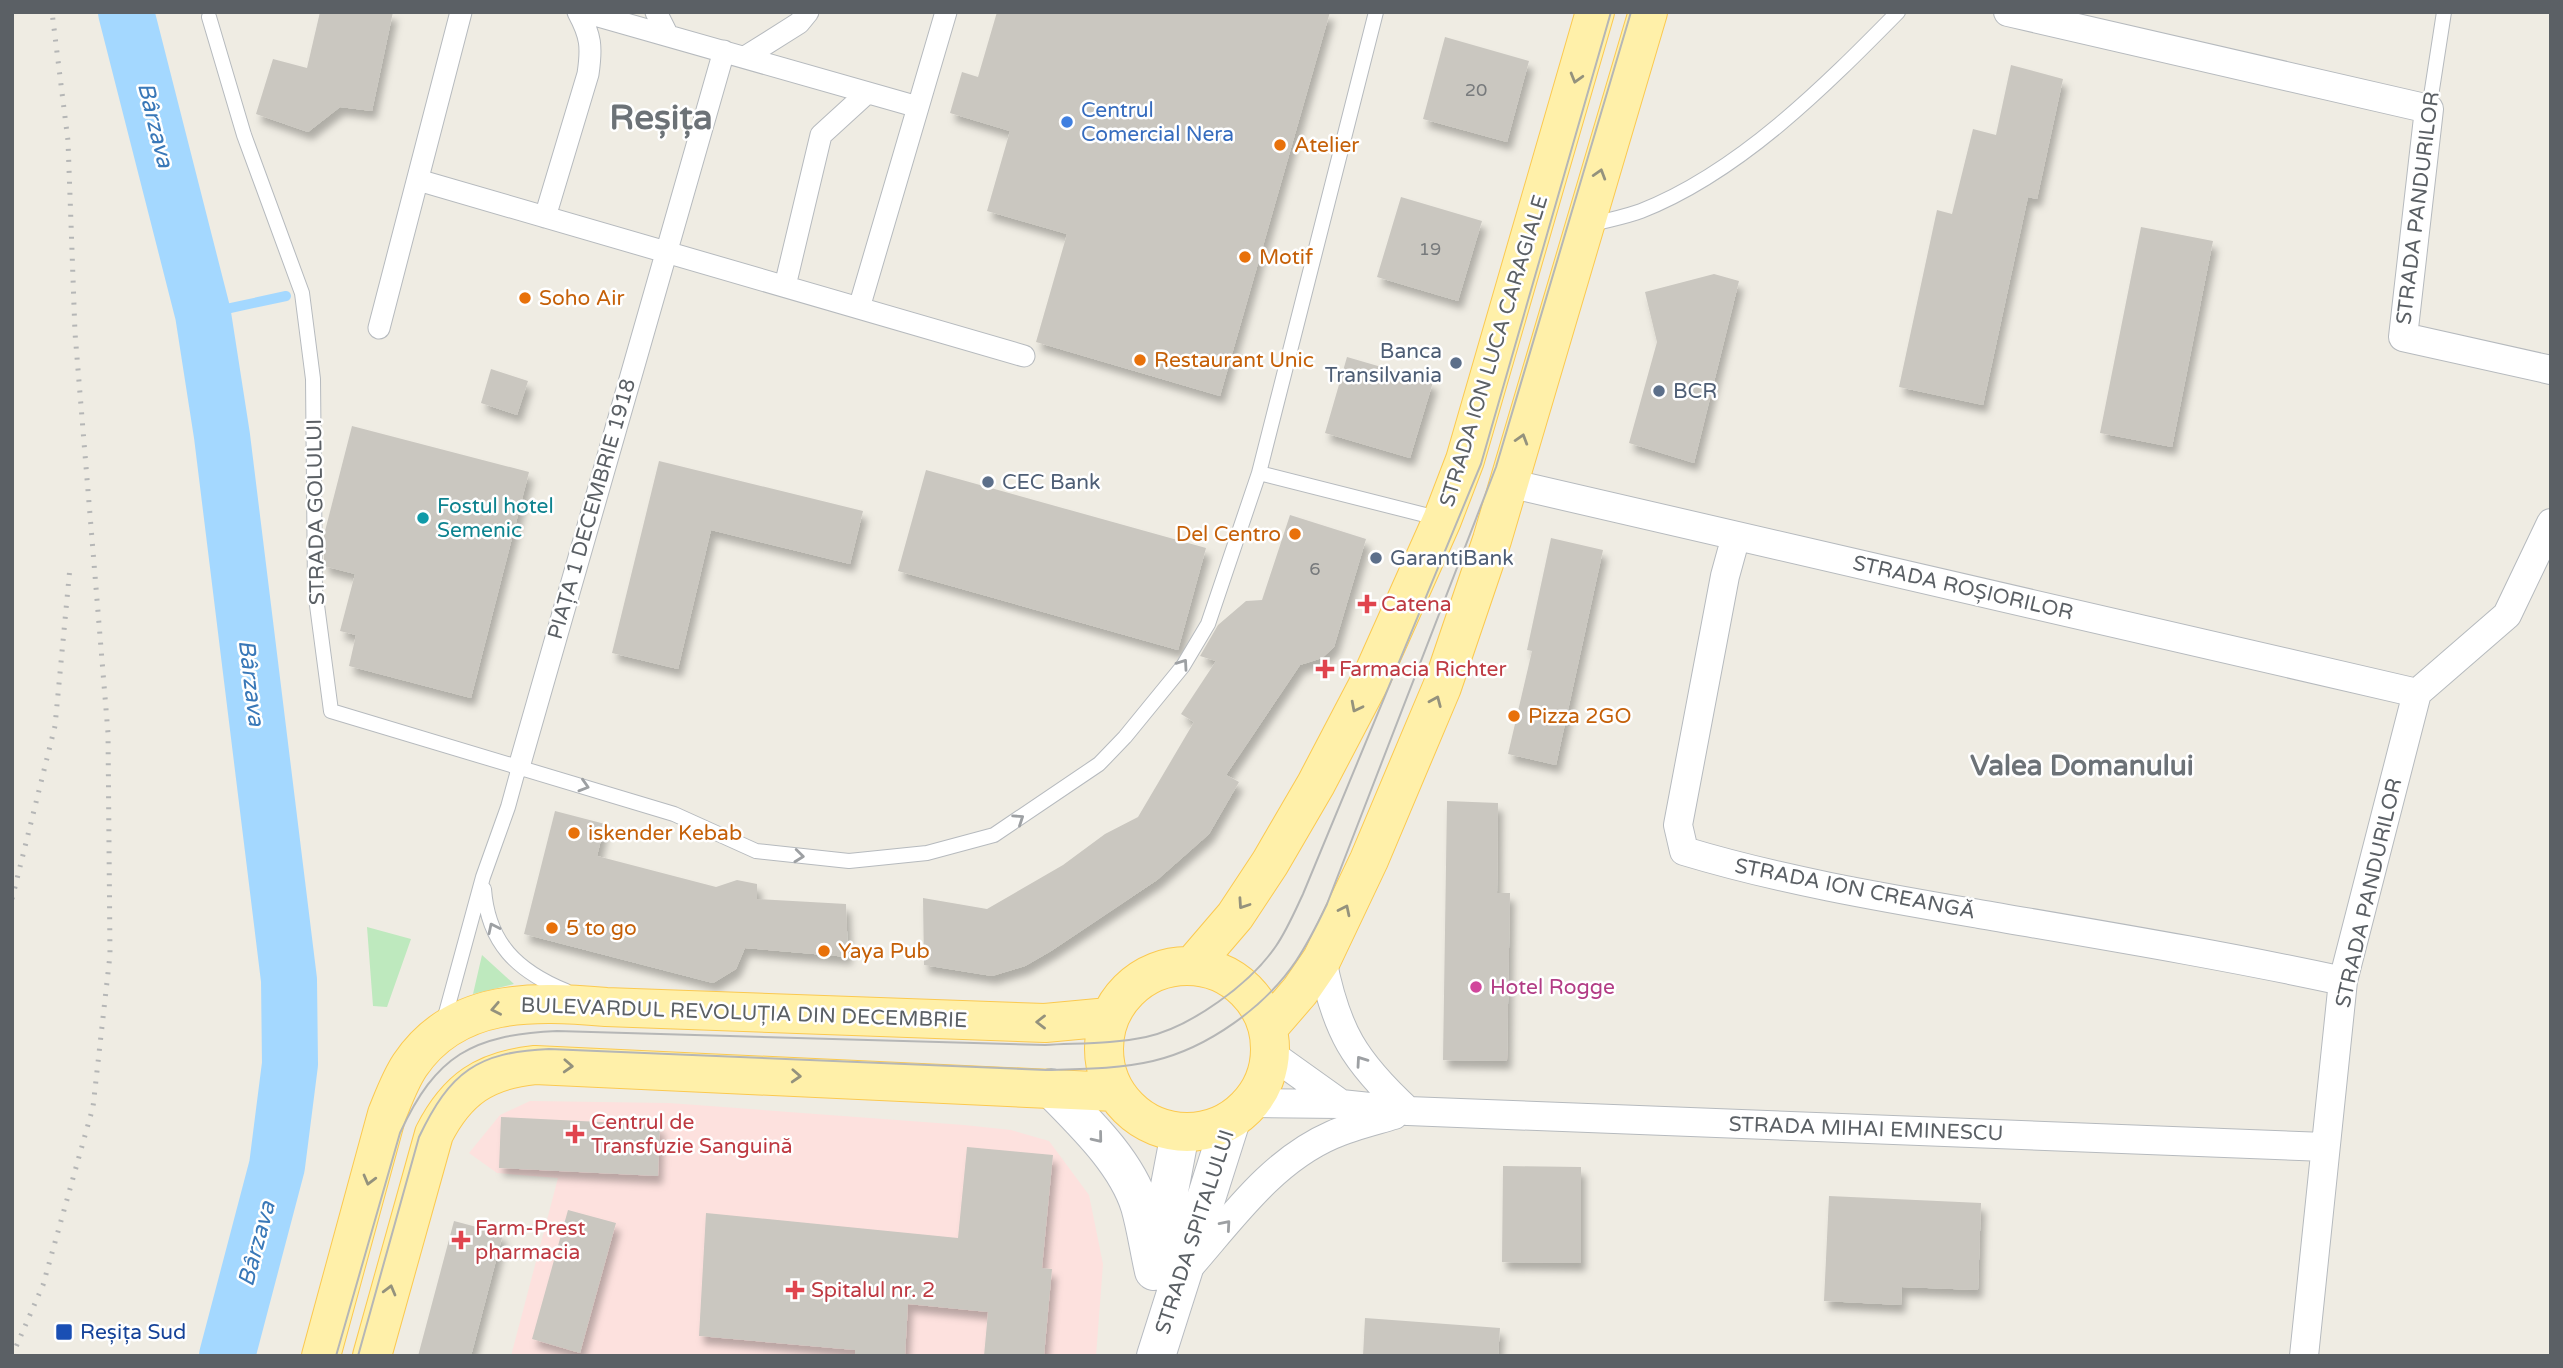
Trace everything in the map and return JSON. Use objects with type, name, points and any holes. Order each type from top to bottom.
[{"type":"main road","name":"STRADA ION LUCA CARAGIALE","points":[[1192,965],[1235,916],[1270,863],[1316,784],[1371,679],[1442,520],[1472,433],[1595,12]]},
{"type":"main road","points":[[1270,1041],[1258,1004],[1241,984],[1218,971],[1192,965],[1167,967],[1142,977],[1123,994],[1109,1017],[1103,1055],[1115,1092],[1132,1112],[1154,1126],[1180,1133],[1207,1131],[1241,1112],[1265,1080],[1270,1041],[1322,959],[1369,860],[1442,687],[1492,540],[1648,12]]},
{"type":"main road","name":"BULEVARDUL REVOLUȚIA DIN DECEMBRIE","points":[[321,1356],[387,1114],[410,1065],[440,1034],[471,1015],[492,1008],[552,1003],[1045,1023],[1109,1017]]},
{"type":"main road","points":[[372,1356],[434,1134],[443,1115],[483,1077],[512,1067],[535,1065],[1115,1092]]},
{"type":"main road","points":[[1051,1088],[1117,1161],[1139,1204],[1168,1273]]},
{"type":"main road","name":"STRADA SPITALULUI","points":[[1168,1273],[1241,1112]]},
{"type":"main road","name":"STRADA SPITALULUI","points":[[1157,1350],[1168,1273],[1180,1133]]},
{"type":"street","points":[[379,328],[461,12]]},
{"type":"street","points":[[545,217],[588,74],[591,50],[588,31],[578,12]]},
{"type":"street","points":[[584,12],[918,107]]},
{"type":"street","points":[[656,12],[667,34]]},
{"type":"street","points":[[734,54],[799,23],[808,12]]},
{"type":"street","points":[[859,308],[946,12]]},
{"type":"street","points":[[2008,12],[2429,109]]},
{"type":"street","name":"PIAȚA 1 DECEMBRIE 1918","points":[[519,767],[666,252],[734,54]]},
{"type":"street","points":[[785,286],[821,135],[867,93]]},
{"type":"street","name":"STRADA PANDURILOR","points":[[2429,109],[2403,337],[2551,370]]},
{"type":"street","points":[[418,180],[1024,356]]},
{"type":"street","name":"STRADA ROȘIORILOR","points":[[1508,483],[2417,693]]},
{"type":"street","points":[[2417,693],[2507,615],[2551,523]]},
{"type":"street","name":"STRADA ION CREANGĂ","points":[[1735,536],[1678,825],[1684,851],[1740,868],[1893,899],[2247,961],[2343,981]]},
{"type":"street","name":"STRADA PANDURILOR","points":[[2304,1356],[2343,981],[2417,693]]},
{"type":"street","points":[[1322,959],[1338,1024],[1367,1069],[1408,1111]]},
{"type":"street","points":[[1270,1041],[1340,1104]]},
{"type":"street","name":"STRADA MIHAI EMINESCU","points":[[1241,1112],[1340,1104],[1408,1111],[2325,1147]]},
{"type":"street","name":"STRADA MIHAI EMINESCU","points":[[1168,1273],[1268,1179],[1300,1153],[1331,1135],[1408,1111]]},
{"type":"lane","points":[[440,1034],[482,877],[508,807],[519,767],[674,814],[756,851],[849,861],[927,853],[994,835],[1099,764],[1125,737],[1183,666],[1208,624],[1259,473],[1377,12]]},
{"type":"lane","points":[[1585,226],[1641,211],[1718,170],[1782,122],[1852,59],[1898,12]]},
{"type":"lane","name":"STRADA PANDURILOR","points":[[2429,109],[2444,12]]},
{"type":"lane","name":"STRADA GOLULUI","points":[[209,17],[244,135],[302,293],[313,379],[315,590],[331,711],[519,767]]},
{"type":"lane","points":[[1259,473],[1442,520]]},
{"type":"lane","points":[[482,877],[485,909],[492,930],[526,971],[551,985],[606,1007]]},
{"type":"shaded area","name":"Spitalul nr. 2","points":[[530,1101],[669,1103],[964,1125],[1011,1130],[1049,1141],[1089,1195],[1103,1264],[1096,1356],[511,1356],[558,1178],[497,1173],[469,1153],[500,1115]]},
{"type":"green space","points":[[367,927],[411,939],[387,1007],[373,1006]]},
{"type":"green space","points":[[482,955],[514,984],[473,994]]},
{"type":"building","points":[[320,12],[393,12],[372,111],[340,107],[308,132],[256,114],[273,59],[307,68]]},
{"type":"building","points":[[997,12],[1330,12],[1220,396],[1036,342],[1067,234],[987,211],[1010,131],[950,113],[962,72],[978,77]]},
{"type":"building","points":[[1445,37],[1529,61],[1507,142],[1423,119]]},
{"type":"building","points":[[2011,65],[2063,79],[2037,199],[2028,197],[1983,405],[1899,387],[1937,210],[1952,214],[1973,129],[1996,135]]},
{"type":"building","points":[[1401,197],[1482,221],[1458,301],[1377,277]]},
{"type":"building","points":[[2141,227],[2213,241],[2172,447],[2100,433]]},
{"type":"building","name":"BCR","points":[[1714,274],[1739,281],[1694,463],[1629,443],[1657,342],[1645,292]]},
{"type":"building","points":[[1347,357],[1433,382],[1410,458],[1325,433]]},
{"type":"building","points":[[491,369],[528,381],[517,415],[481,403]]},
{"type":"building","name":"Fostul hotel Semenic","points":[[352,426],[529,472],[471,698],[349,666],[356,635],[340,631],[355,574],[324,566],[324,535]]},
{"type":"building","points":[[659,461],[863,511],[850,564],[711,530],[678,669],[612,653]]},
{"type":"building","points":[[926,470],[1206,548],[1178,650],[898,571]]},
{"type":"building","points":[[1290,515],[1366,539],[1334,647],[1322,658],[1300,665],[1226,775],[1239,782],[1209,834],[1157,880],[1025,966],[992,976],[924,965],[923,898],[987,909],[1063,865],[1105,834],[1138,817],[1194,722],[1181,714],[1216,661],[1200,656],[1218,625],[1246,601],[1262,600]]},
{"type":"building","points":[[1551,538],[1603,550],[1556,765],[1508,754],[1532,651],[1527,650]]},
{"type":"building","name":"Hotel Rogge","points":[[1447,801],[1498,803],[1497,893],[1510,893],[1507,1061],[1443,1060]]},
{"type":"building","points":[[555,811],[605,824],[597,856],[716,887],[737,880],[757,884],[757,899],[846,904],[848,957],[745,948],[736,969],[713,983],[524,934]]},
{"type":"building","name":"Centrul de Transfuzie Sanguină","points":[[501,1117],[660,1125],[658,1176],[499,1168]]},
{"type":"building","points":[[967,1147],[1053,1155],[1042,1268],[1052,1269],[1044,1356],[984,1356],[988,1312],[908,1304],[905,1356],[855,1356],[855,1350],[699,1336],[706,1213],[958,1238]]},
{"type":"building","points":[[1503,1166],[1581,1167],[1581,1263],[1502,1262]]},
{"type":"building","points":[[1829,1196],[1981,1203],[1978,1290],[1902,1287],[1901,1305],[1824,1301]]},
{"type":"building","points":[[568,1210],[616,1223],[580,1353],[532,1339]]},
{"type":"building","points":[[454,1221],[503,1234],[471,1356],[418,1356]]},
{"type":"building","points":[[1365,1318],[1500,1328],[1498,1356],[1363,1356]]},
{"type":"waterway","name":"Bârzava","points":[[126,12],[203,314],[222,436],[289,980],[290,1064],[277,1166],[227,1356]]},
{"type":"waterway","points":[[203,314],[286,296]]},
{"type":"tram line","points":[[336,1356],[400,1133],[414,1106],[443,1068],[460,1054],[479,1044],[527,1033],[557,1031],[1045,1045],[1121,1041],[1146,1037],[1182,1024],[1218,1002],[1251,975],[1284,934],[1303,894],[1481,464],[1611,12]]},
{"type":"tram line","points":[[358,1356],[419,1137],[442,1096],[455,1081],[484,1061],[524,1051],[549,1049],[1046,1070],[1113,1067],[1153,1061],[1194,1046],[1234,1023],[1268,994],[1296,961],[1327,904],[1496,467],[1631,12]]},
{"type":"railway","points":[[12,1356],[43,1285],[93,1107],[110,955],[108,733],[75,333],[68,141],[52,12]]},
{"type":"railway","points":[[12,899],[55,726],[70,567]]},
{"type":"place","name":"Centrul Comercial Nera","points":[[1067,122]]},
{"type":"place","name":"Atelier","points":[[1280,145]]},
{"type":"place","name":"Motif","points":[[1245,257]]},
{"type":"place","name":"Soho Air","points":[[525,298]]},
{"type":"place","name":"Restaurant Unic","points":[[1140,360]]},
{"type":"place","name":"Banca Transilvania","points":[[1456,363]]},
{"type":"place","name":"BCR","points":[[1659,391]]},
{"type":"place","name":"CEC Bank","points":[[988,482]]},
{"type":"place","name":"Fostul hotel Semenic","points":[[423,518]]},
{"type":"place","name":"Del Centro","points":[[1295,534]]},
{"type":"place","name":"GarantiBank","points":[[1376,558]]},
{"type":"place","name":"Catena","points":[[1367,604]]},
{"type":"place","name":"Farmacia Richter","points":[[1325,669]]},
{"type":"place","name":"Pizza 2GO","points":[[1514,716]]},
{"type":"place","name":"iskender Kebab","points":[[574,833]]},
{"type":"place","name":"5 to go","points":[[552,928]]},
{"type":"place","name":"Yaya Pub","points":[[824,951]]},
{"type":"place","name":"Hotel Rogge","points":[[1476,987]]},
{"type":"place","name":"Centrul de Transfuzie Sanguină","points":[[575,1134]]},
{"type":"place","name":"Farm-Prest pharmacia","points":[[461,1240]]},
{"type":"place","name":"Spitalul nr. 2","points":[[795,1290]]},
{"type":"place","name":"Reșița Sud","points":[[64,1332]]},
{"type":"district","name":"Reșița","points":[[661,118]]},
{"type":"district","name":"Valea Domanului","points":[[2082,766]]}]
